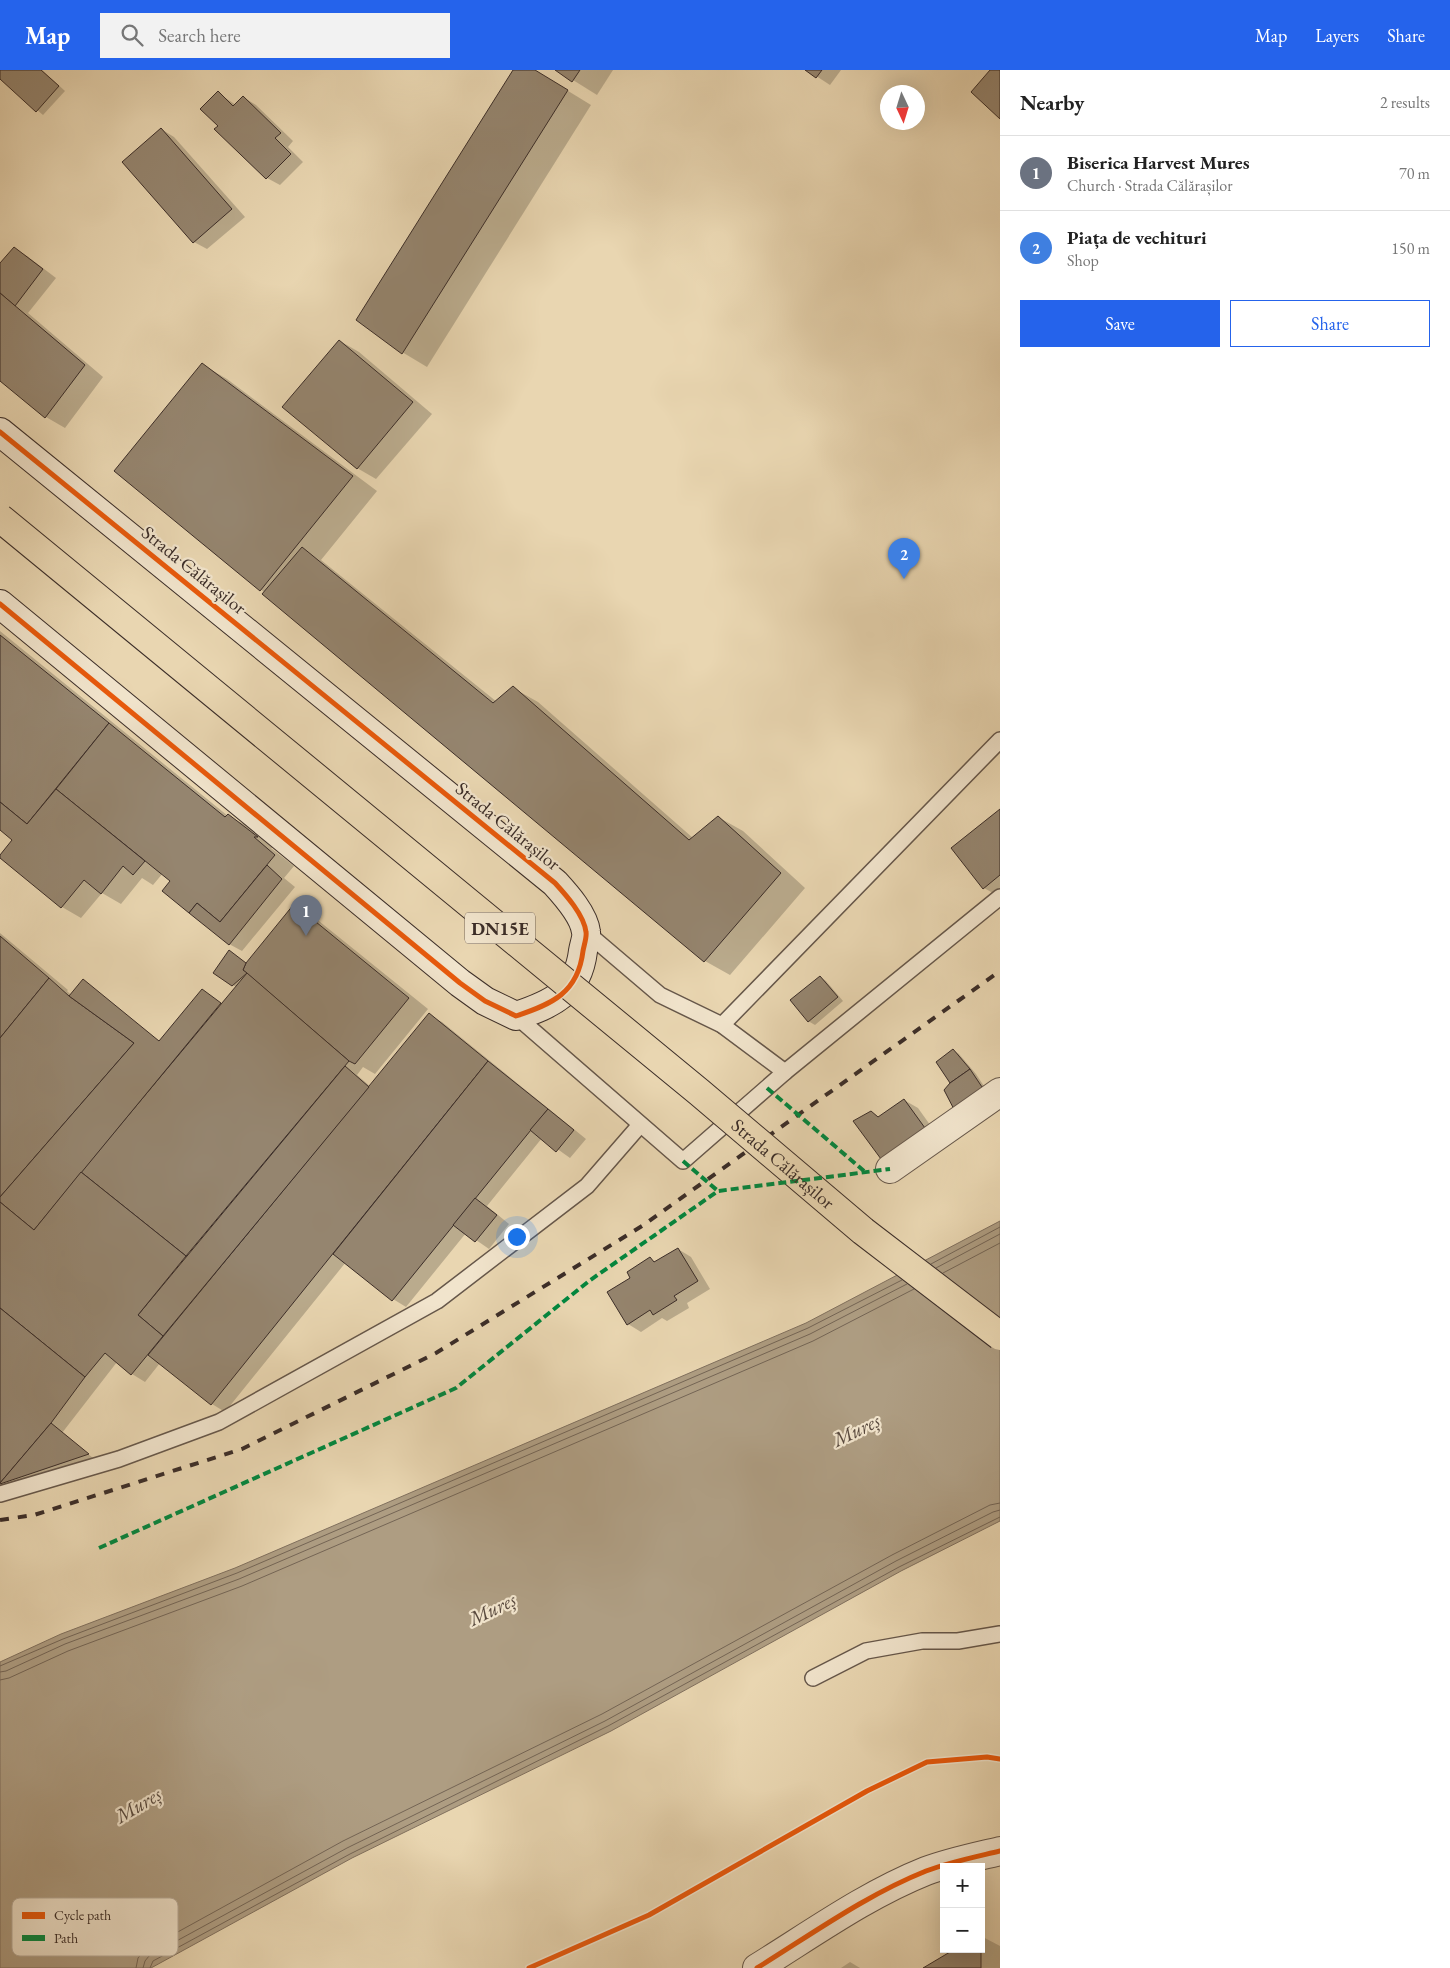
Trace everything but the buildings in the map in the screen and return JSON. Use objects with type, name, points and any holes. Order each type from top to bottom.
[{"type":"main road","name":"Strada Călărașilor","points":[[0,518],[699,1092],[863,1231],[1000,1336]]},
{"type":"street","name":"Strada Călărașilor","points":[[0,432],[555,883],[574,905],[586,932]]},
{"type":"street","points":[[0,604],[460,983],[486,1001],[516,1016],[545,1006],[572,986],[582,960],[586,932]]},
{"type":"street","points":[[890,1168],[1000,1092]]},
{"type":"street","points":[[757,1968],[868,1899],[924,1872],[948,1863],[1000,1851]]},
{"type":"lane","points":[[722,1024],[1000,740]]},
{"type":"lane","points":[[516,1016],[683,1161],[785,1072],[1000,897]]},
{"type":"lane","points":[[586,932],[660,995],[722,1024],[785,1072]]},
{"type":"lane","points":[[0,1494],[119,1460],[219,1422],[437,1301],[587,1186],[640,1125]]},
{"type":"lane","points":[[813,1678],[866,1651],[922,1642],[958,1641],[1000,1634]]},
{"type":"water","name":"Mureș","points":[[1000,1221],[1000,1521],[901,1571],[611,1731],[352,1858],[178,1953],[178,1898],[12,1898],[12,1956],[173,1956],[151,1968],[0,1968],[0,1662],[61,1634],[235,1568],[806,1323]]},
{"type":"railway","points":[[0,1520],[34,1515],[242,1449],[436,1353],[642,1226],[1000,971]]},
{"type":"marked path","points":[[767,1088],[864,1171]]},
{"type":"marked path","points":[[683,1161],[718,1191]]},
{"type":"marked path","points":[[99,1548],[456,1388],[589,1281],[718,1191],[890,1169]]},
{"type":"cycle path","points":[[0,432],[555,883],[578,912],[586,932],[580,965],[569,987],[552,1001],[516,1016],[485,1001],[460,983],[0,604]]},
{"type":"cycle path","points":[[529,1968],[649,1915],[867,1791],[927,1762],[987,1757],[1000,1759]]},
{"type":"cycle path","points":[[757,1968],[882,1891],[926,1871],[1000,1851]]},
{"type":"place","name":"Piața de vechituri","points":[[904,579]]},
{"type":"place","name":"Biserica Harvest Mures","points":[[306,936]]}]
